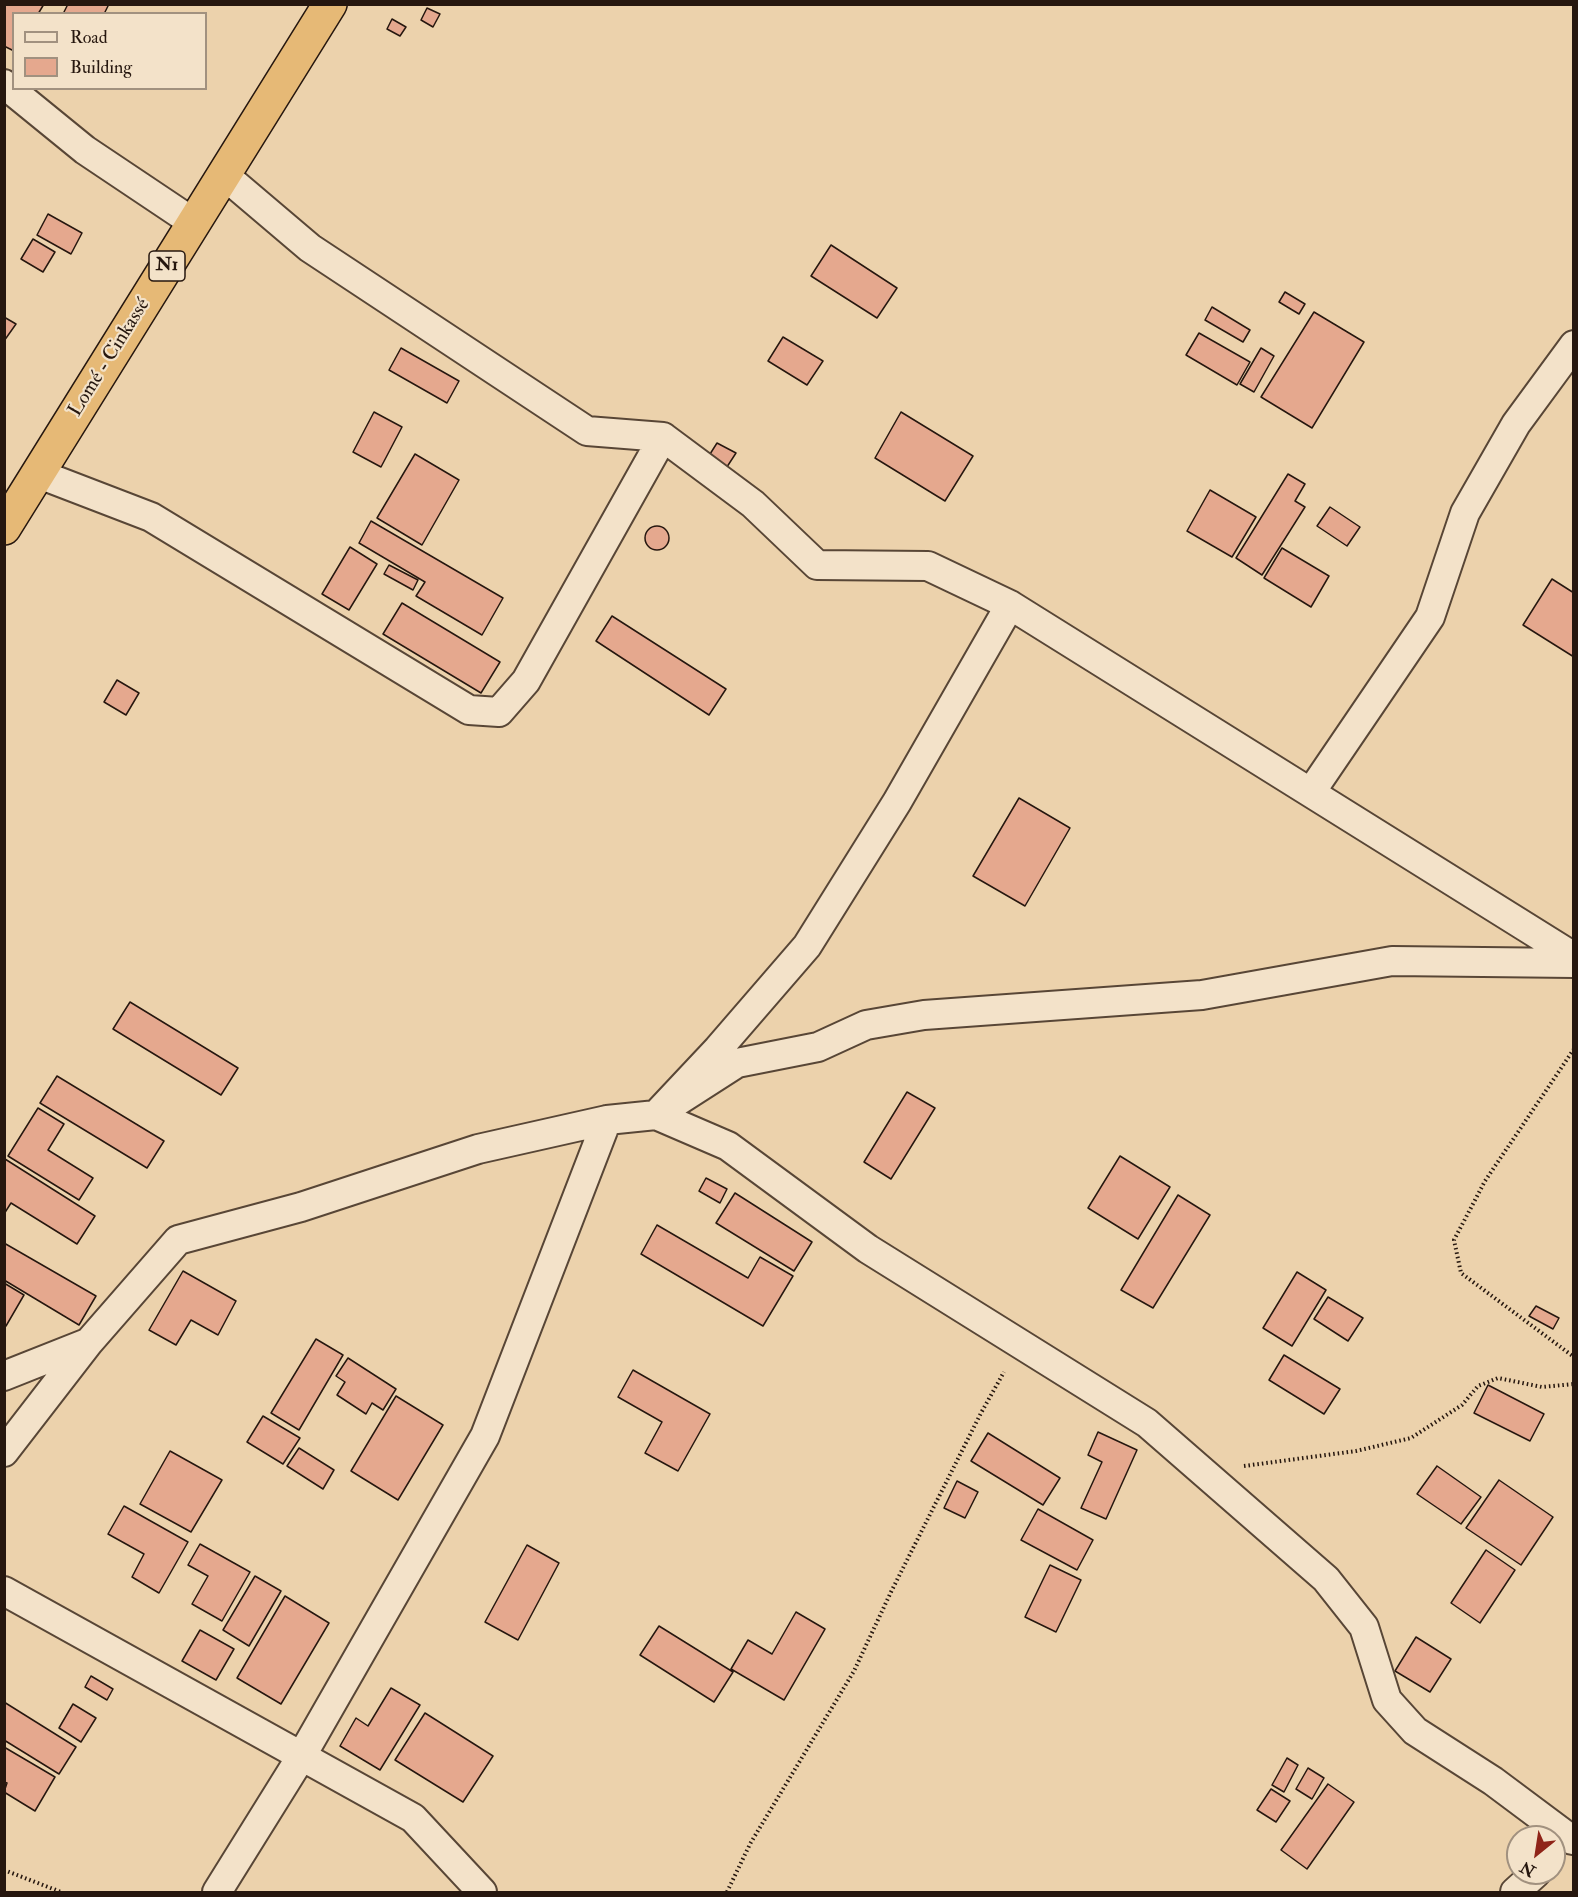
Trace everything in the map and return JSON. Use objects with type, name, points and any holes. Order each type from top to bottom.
[{"type":"highway","name":"Lomé - Cinkassé","points":[[4,528],[330,4]]},
{"type":"street","points":[[4,84],[85,150],[194,222]]},
{"type":"street","points":[[224,174],[310,248],[587,431],[663,437],[753,504],[817,565],[928,566],[1010,605],[1574,957]]},
{"type":"street","points":[[1311,792],[1430,617],[1465,513],[1516,424],[1574,345]]},
{"type":"street","points":[[39,474],[151,517],[470,710],[500,712],[526,681],[663,437]]},
{"type":"street","points":[[656,1115],[718,1049],[807,946],[897,802],[1010,605]]},
{"type":"street","points":[[4,1452],[89,1342],[178,1240],[301,1207],[478,1149],[607,1120],[656,1115],[737,1064],[818,1047],[866,1025],[924,1015],[1202,995],[1392,961],[1574,963]]},
{"type":"street","points":[[656,1115],[728,1146],[868,1249],[1147,1423],[1326,1578],[1364,1627],[1387,1700],[1415,1731],[1492,1781],[1567,1845]]},
{"type":"street","points":[[217,1893],[302,1757],[485,1436],[607,1120]]},
{"type":"street","points":[[4,1376],[89,1342]]},
{"type":"street","points":[[4,1592],[413,1818],[482,1893]]},
{"type":"path","points":[[1574,1049],[1485,1180],[1454,1240],[1461,1273],[1574,1357]]},
{"type":"path","points":[[727,1893],[756,1834],[854,1671],[981,1413],[1020,1344]]},
{"type":"path","points":[[1202,1470],[1345,1453],[1411,1438],[1462,1405],[1478,1386],[1498,1378],[1542,1387],[1574,1384]]},
{"type":"path","points":[[4,1870],[61,1893]]},
{"type":"building","points":[[4,4],[44,4],[39,12],[12,12],[12,50],[4,46]]},
{"type":"building","points":[[68,4],[109,4],[105,12],[64,12]]},
{"type":"building","points":[[427,8],[440,14],[433,27],[421,20]]},
{"type":"building","points":[[392,19],[406,27],[400,36],[387,29]]},
{"type":"building","points":[[48,214],[82,233],[71,254],[37,235]]},
{"type":"building","points":[[33,239],[55,252],[43,272],[21,259]]},
{"type":"building","points":[[831,245],[897,288],[877,318],[811,276]]},
{"type":"building","points":[[1285,292],[1305,304],[1299,314],[1279,302]]},
{"type":"building","points":[[1212,307],[1250,330],[1243,342],[1205,320]]},
{"type":"building","points":[[1314,312],[1364,342],[1312,428],[1261,397]]},
{"type":"building","points":[[4,317],[16,324],[4,341]]},
{"type":"building","points":[[1199,333],[1250,362],[1237,385],[1186,355]]},
{"type":"building","points":[[783,337],[823,361],[807,385],[768,361]]},
{"type":"building","points":[[401,348],[459,381],[447,403],[389,370]]},
{"type":"building","points":[[1261,348],[1274,356],[1254,392],[1240,384]]},
{"type":"building","points":[[374,412],[402,427],[381,467],[353,452]]},
{"type":"building","points":[[901,412],[973,456],[945,501],[875,458]]},
{"type":"building","points":[[717,443],[736,453],[723,473],[705,462]]},
{"type":"building","points":[[415,454],[459,480],[422,545],[377,518]]},
{"type":"building","points":[[1288,474],[1305,484],[1295,501],[1305,507],[1262,575],[1236,558]]},
{"type":"building","points":[[1210,490],[1256,517],[1232,557],[1187,531]]},
{"type":"building","points":[[1330,507],[1360,527],[1347,546],[1317,526]]},
{"type":"building","points":[[371,521],[503,598],[482,635],[416,596],[425,582],[359,543]]},
{"type":"building","points":[[657,526],[665,530],[669,538],[665,546],[657,550],[649,546],[645,538],[649,530]]},
{"type":"building","points":[[350,547],[377,564],[349,610],[322,594]]},
{"type":"building","points":[[1282,548],[1329,576],[1311,607],[1264,578]]},
{"type":"building","points":[[389,565],[418,580],[413,590],[384,574]]},
{"type":"building","points":[[1552,579],[1574,593],[1574,657],[1523,625]]},
{"type":"building","points":[[402,603],[500,662],[481,693],[383,634]]},
{"type":"building","points":[[612,616],[726,689],[709,715],[596,641]]},
{"type":"building","points":[[117,680],[139,693],[126,715],[104,702]]},
{"type":"building","points":[[1019,798],[1070,828],[1025,906],[973,876]]},
{"type":"building","points":[[130,1002],[238,1068],[221,1095],[113,1029]]},
{"type":"building","points":[[57,1076],[164,1141],[147,1168],[40,1103]]},
{"type":"building","points":[[907,1092],[935,1108],[891,1179],[864,1162]]},
{"type":"building","points":[[38,1108],[64,1124],[48,1150],[93,1178],[79,1200],[8,1156]]},
{"type":"building","points":[[1120,1156],[1170,1187],[1138,1239],[1088,1208]]},
{"type":"building","points":[[5,1159],[95,1216],[77,1244],[11,1203],[4,1214]]},
{"type":"building","points":[[706,1178],[727,1189],[720,1203],[699,1191]]},
{"type":"building","points":[[735,1193],[812,1242],[794,1271],[716,1223]]},
{"type":"building","points":[[1178,1195],[1210,1215],[1153,1308],[1121,1290]]},
{"type":"building","points":[[657,1225],[748,1278],[760,1257],[793,1276],[763,1326],[641,1254]]},
{"type":"building","points":[[4,1243],[96,1296],[79,1325],[4,1280]]},
{"type":"building","points":[[183,1271],[236,1301],[218,1335],[191,1320],[176,1345],[149,1330]]},
{"type":"building","points":[[1297,1272],[1326,1290],[1292,1346],[1263,1328]]},
{"type":"building","points":[[4,1283],[24,1295],[6,1326],[4,1325]]},
{"type":"building","points":[[1328,1297],[1363,1318],[1348,1341],[1314,1319]]},
{"type":"building","points":[[1536,1306],[1559,1318],[1553,1329],[1529,1316]]},
{"type":"building","points":[[316,1339],[343,1355],[299,1430],[271,1413]]},
{"type":"building","points":[[1284,1355],[1340,1389],[1324,1414],[1269,1380]]},
{"type":"building","points":[[348,1358],[396,1389],[383,1410],[372,1403],[366,1414],[337,1395],[345,1382],[336,1376]]},
{"type":"building","points":[[633,1370],[710,1414],[678,1471],[645,1453],[662,1422],[618,1397]]},
{"type":"building","points":[[1488,1385],[1544,1414],[1530,1441],[1474,1413]]},
{"type":"building","points":[[396,1396],[443,1425],[398,1500],[351,1471]]},
{"type":"building","points":[[263,1416],[300,1438],[283,1464],[247,1442]]},
{"type":"building","points":[[1098,1432],[1137,1450],[1106,1519],[1081,1508],[1102,1462],[1088,1455]]},
{"type":"building","points":[[988,1433],[1060,1478],[1043,1505],[971,1461]]},
{"type":"building","points":[[299,1448],[334,1470],[323,1489],[287,1466]]},
{"type":"building","points":[[170,1451],[222,1480],[191,1532],[140,1504]]},
{"type":"building","points":[[1437,1466],[1481,1497],[1461,1524],[1417,1494]]},
{"type":"building","points":[[1499,1480],[1553,1517],[1521,1565],[1466,1528]]},
{"type":"building","points":[[957,1481],[978,1492],[965,1518],[944,1508]]},
{"type":"building","points":[[124,1506],[188,1542],[159,1593],[132,1577],[144,1554],[108,1534]]},
{"type":"building","points":[[1038,1509],[1093,1540],[1077,1570],[1021,1540]]},
{"type":"building","points":[[200,1544],[250,1572],[222,1621],[192,1604],[208,1576],[188,1565]]},
{"type":"building","points":[[527,1545],[559,1563],[518,1640],[485,1622]]},
{"type":"building","points":[[1486,1550],[1515,1570],[1480,1623],[1451,1603]]},
{"type":"building","points":[[1050,1565],[1081,1580],[1056,1632],[1025,1617]]},
{"type":"building","points":[[255,1576],[281,1591],[249,1646],[223,1630]]},
{"type":"building","points":[[285,1596],[329,1623],[281,1704],[237,1678]]},
{"type":"building","points":[[796,1612],[825,1629],[784,1700],[731,1669],[748,1640],[772,1654]]},
{"type":"building","points":[[659,1626],[733,1672],[714,1702],[640,1655]]},
{"type":"building","points":[[200,1630],[234,1649],[216,1680],[182,1661]]},
{"type":"building","points":[[1416,1637],[1451,1659],[1430,1692],[1395,1671]]},
{"type":"building","points":[[91,1676],[113,1689],[107,1700],[85,1687]]},
{"type":"building","points":[[391,1688],[420,1705],[380,1770],[340,1746],[356,1718],[368,1726]]},
{"type":"building","points":[[4,1702],[76,1747],[59,1774],[4,1740]]},
{"type":"building","points":[[73,1704],[96,1718],[81,1742],[59,1728]]},
{"type":"building","points":[[425,1713],[493,1756],[463,1802],[395,1760]]},
{"type":"building","points":[[4,1747],[55,1777],[35,1811],[4,1792],[7,1783],[4,1782]]},
{"type":"building","points":[[1287,1758],[1298,1765],[1284,1792],[1272,1785]]},
{"type":"building","points":[[1308,1768],[1324,1778],[1312,1799],[1296,1789]]},
{"type":"building","points":[[1328,1784],[1354,1802],[1307,1869],[1281,1850]]},
{"type":"building","points":[[1271,1789],[1290,1801],[1276,1822],[1257,1810]]}]
